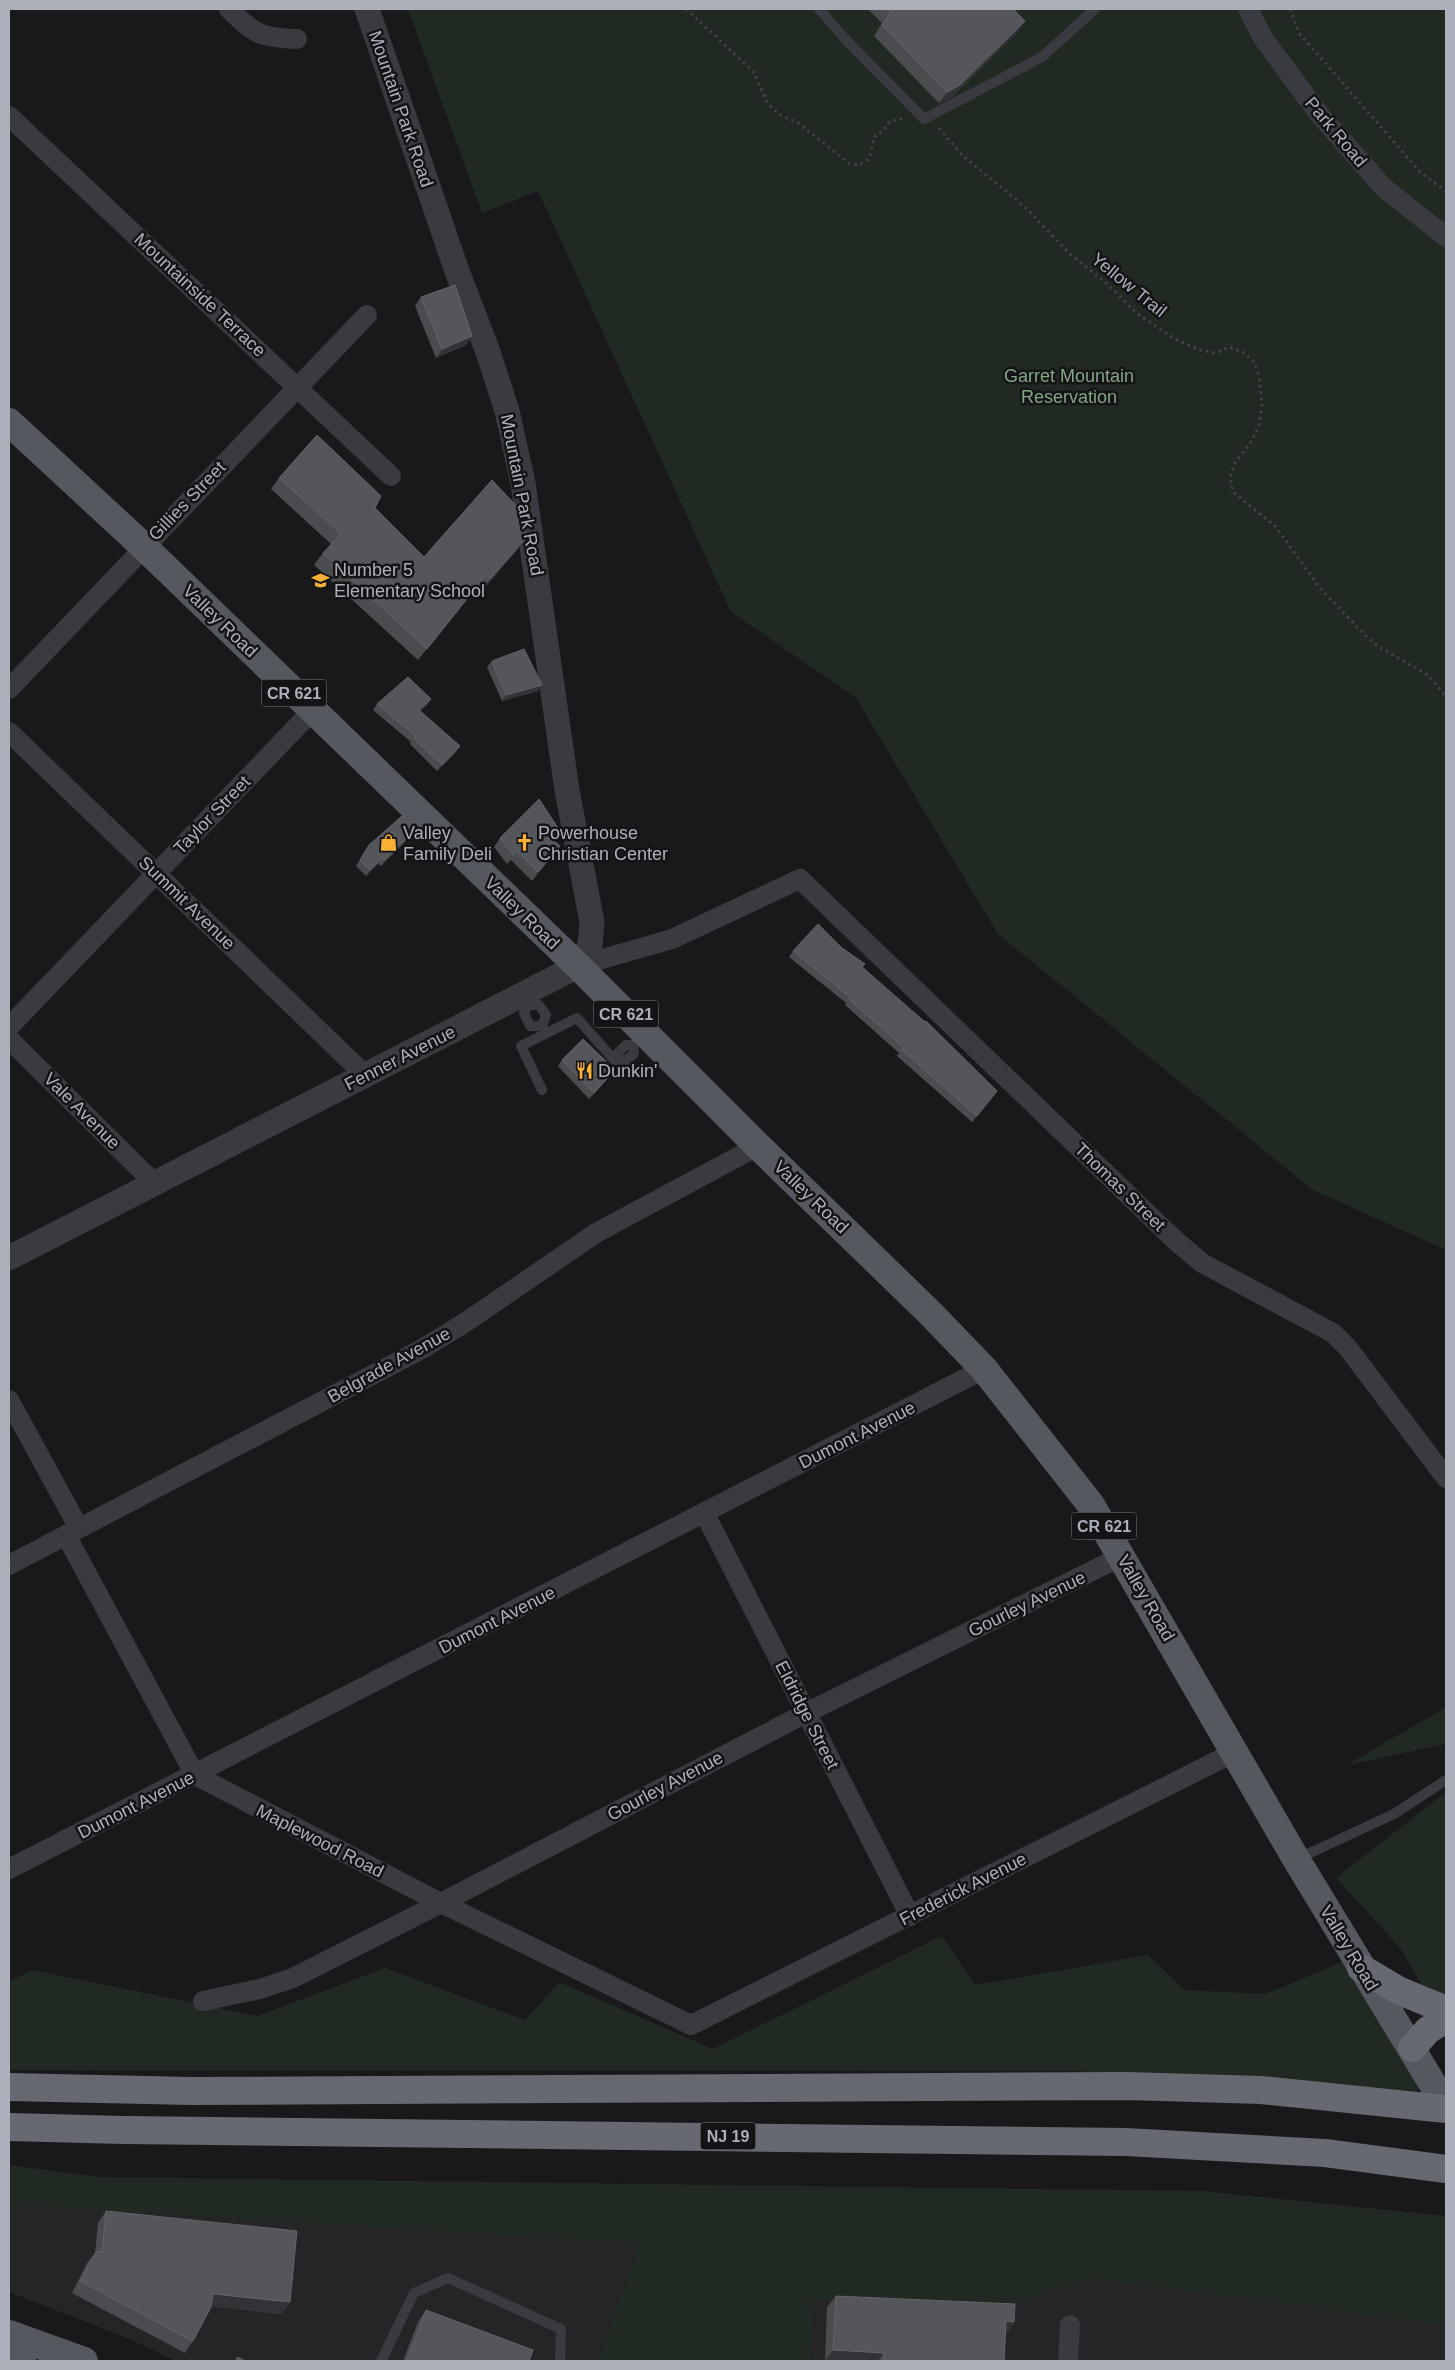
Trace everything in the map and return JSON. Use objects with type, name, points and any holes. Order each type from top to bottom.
[{"type":"highway","points":[[1361,1968],[1400,1991],[1446,2010]]},
{"type":"highway","points":[[1412,2048],[1428,2030],[1446,2019]]},
{"type":"highway","points":[[9,2087],[191,2091],[1146,2086],[1261,2090],[1446,2108]]},
{"type":"highway","name":"NJ 19","points":[[9,2127],[1136,2142],[1325,2153],[1446,2169]]},
{"type":"main road","name":"Valley Road","points":[[9,422],[144,547],[578,966],[640,1040],[758,1146],[931,1314],[984,1369],[1091,1505],[1296,1860],[1412,2048],[1446,2108]]},
{"type":"main road","points":[[9,2334],[83,2361]]},
{"type":"main road","points":[[9,2355],[22,2361]]},
{"type":"street","points":[[228,9],[251,30],[272,38],[297,39]]},
{"type":"street","name":"Mountain Park Road","points":[[367,9],[457,271],[488,352],[507,411],[524,483],[567,790],[592,922],[590,946],[578,966]]},
{"type":"street","name":"Park Road","points":[[1248,9],[1263,38],[1319,114],[1383,187],[1446,237]]},
{"type":"street","name":"Mountainside Terrace","points":[[9,116],[391,476]]},
{"type":"street","name":"Gillies Street","points":[[9,689],[367,315]]},
{"type":"street","name":"Taylor Street","points":[[9,1027],[312,711]]},
{"type":"street","name":"Summit Avenue","points":[[9,732],[365,1075]]},
{"type":"street","name":"Fenner Avenue","points":[[9,1258],[365,1075],[526,1000],[578,966],[672,938],[800,879]]},
{"type":"street","name":"Thomas Street","points":[[800,879],[1176,1241],[1202,1263],[1333,1333],[1348,1348],[1446,1478]]},
{"type":"street","name":"Vale Avenue","points":[[9,1039],[155,1184]]},
{"type":"street","name":"Belgrade Avenue","points":[[9,1565],[422,1349],[466,1322],[596,1233],[758,1146]]},
{"type":"street","name":"Dumont Avenue","points":[[9,1869],[705,1514],[984,1369]]},
{"type":"street","points":[[9,1400],[72,1531],[195,1775]]},
{"type":"street","name":"Eldridge Street","points":[[705,1514],[910,1916]]},
{"type":"street","name":"Gourley Avenue","points":[[203,2001],[260,1989],[293,1978],[806,1713],[1122,1556]]},
{"type":"street","name":"Frederick Avenue","points":[[691,2025],[1235,1752]]},
{"type":"street","name":"Maplewood Road","points":[[195,1775],[441,1903],[691,2025]]},
{"type":"street","points":[[1068,2361],[1070,2325]]},
{"type":"lane","points":[[819,9],[847,41],[924,118],[1042,57],[1095,9]]},
{"type":"lane","points":[[526,1000],[539,1005],[546,1015],[543,1030],[530,1026],[524,1013],[526,1000]]},
{"type":"lane","points":[[542,1090],[521,1046],[543,1030],[577,1018],[615,1062],[618,1059],[624,1062],[634,1054],[640,1040]]},
{"type":"lane","points":[[1296,1860],[1394,1814],[1446,1780]]},
{"type":"lane","points":[[381,2361],[414,2293],[448,2278],[561,2328],[560,2361]]},
{"type":"path","points":[[686,9],[753,71],[768,104],[779,114],[798,124],[850,164],[859,165],[869,159],[876,136],[884,130],[890,120],[908,118]]},
{"type":"path","points":[[1290,9],[1299,33],[1420,173],[1446,191]]},
{"type":"path","name":"Yellow Trail","points":[[934,126],[941,129],[962,155],[1025,207],[1070,254],[1105,282],[1135,312],[1175,339],[1200,350],[1216,353],[1229,347],[1243,352],[1253,361],[1259,375],[1262,405],[1259,426],[1251,442],[1235,463],[1230,477],[1233,492],[1276,527],[1319,588],[1366,635],[1379,647],[1428,676],[1446,697]]},
{"type":"shaded area","points":[[9,2205],[641,2244],[598,2361],[176,2361],[127,2338],[9,2292]]},
{"type":"shaded area","points":[[1093,2279],[1446,2326],[1446,2361],[810,2361],[815,2300],[997,2308]]},
{"type":"green space","name":"Garret Mountain Reservation","points":[[408,9],[1446,9],[1446,1250],[1313,1190],[998,934],[856,698],[731,612],[538,191],[482,213]]},
{"type":"green space","points":[[1446,1707],[1446,1744],[1347,1765]]},
{"type":"green space","points":[[1446,1792],[1446,2026],[1401,1949],[1336,1878]]},
{"type":"green space","points":[[942,1936],[975,1985],[1148,1955],[1185,1990],[1265,1994],[1352,1958],[1429,2077],[1416,2091],[1075,2071],[9,2070],[9,1982],[33,1970],[257,2016],[385,1968],[525,2020],[559,1982],[713,2049]]},
{"type":"green space","points":[[9,2165],[99,2177],[1202,2191],[1446,2216],[1446,2326],[1093,2279],[997,2309],[815,2300],[810,2361],[598,2361],[640,2244],[9,2205]]},
{"type":"building","points":[[888,9],[1013,9],[1025,21],[960,85],[947,92],[882,25],[891,12]]},
{"type":"building","points":[[455,285],[472,336],[442,349],[421,297]]},
{"type":"building","points":[[317,435],[381,496],[375,508],[424,557],[492,480],[523,513],[526,538],[490,579],[486,575],[427,649],[323,553],[341,534],[279,478]]},
{"type":"building","points":[[524,649],[542,685],[506,695],[492,661]]},
{"type":"building","points":[[408,677],[431,699],[419,710],[460,746],[442,765],[414,738],[416,736],[377,704]]},
{"type":"building","name":"Powerhouse Christian Center","points":[[539,799],[560,831],[553,840],[560,846],[538,872],[517,851],[513,855],[500,838]]},
{"type":"building","name":"Valley Family Deli","points":[[402,816],[416,829],[385,860],[382,858],[370,870],[360,860],[369,845]]},
{"type":"building","points":[[818,924],[842,948],[865,964],[862,967],[926,1021],[997,1091],[977,1116],[902,1050],[903,1047],[849,999],[850,997],[793,951]]},
{"type":"building","name":"Dunkin'","points":[[583,1039],[615,1070],[594,1093],[562,1060]]},
{"type":"building","points":[[106,2211],[297,2231],[290,2302],[213,2294],[211,2307],[193,2341],[80,2281],[96,2252],[102,2252]]},
{"type":"building","points":[[836,2296],[1015,2304],[1014,2322],[1006,2321],[1004,2361],[883,2361],[884,2353],[833,2350]]},
{"type":"building","points":[[426,2310],[533,2350],[529,2361],[407,2361]]},
{"type":"building","points":[[238,2357],[245,2361],[235,2361]]},
{"type":"place","name":"Number 5 Elementary School","points":[[320,580]]},
{"type":"place","name":"Valley Family Deli","points":[[389,843]]},
{"type":"place","name":"Powerhouse Christian Center","points":[[524,843]]},
{"type":"place","name":"Dunkin'","points":[[584,1071]]}]
